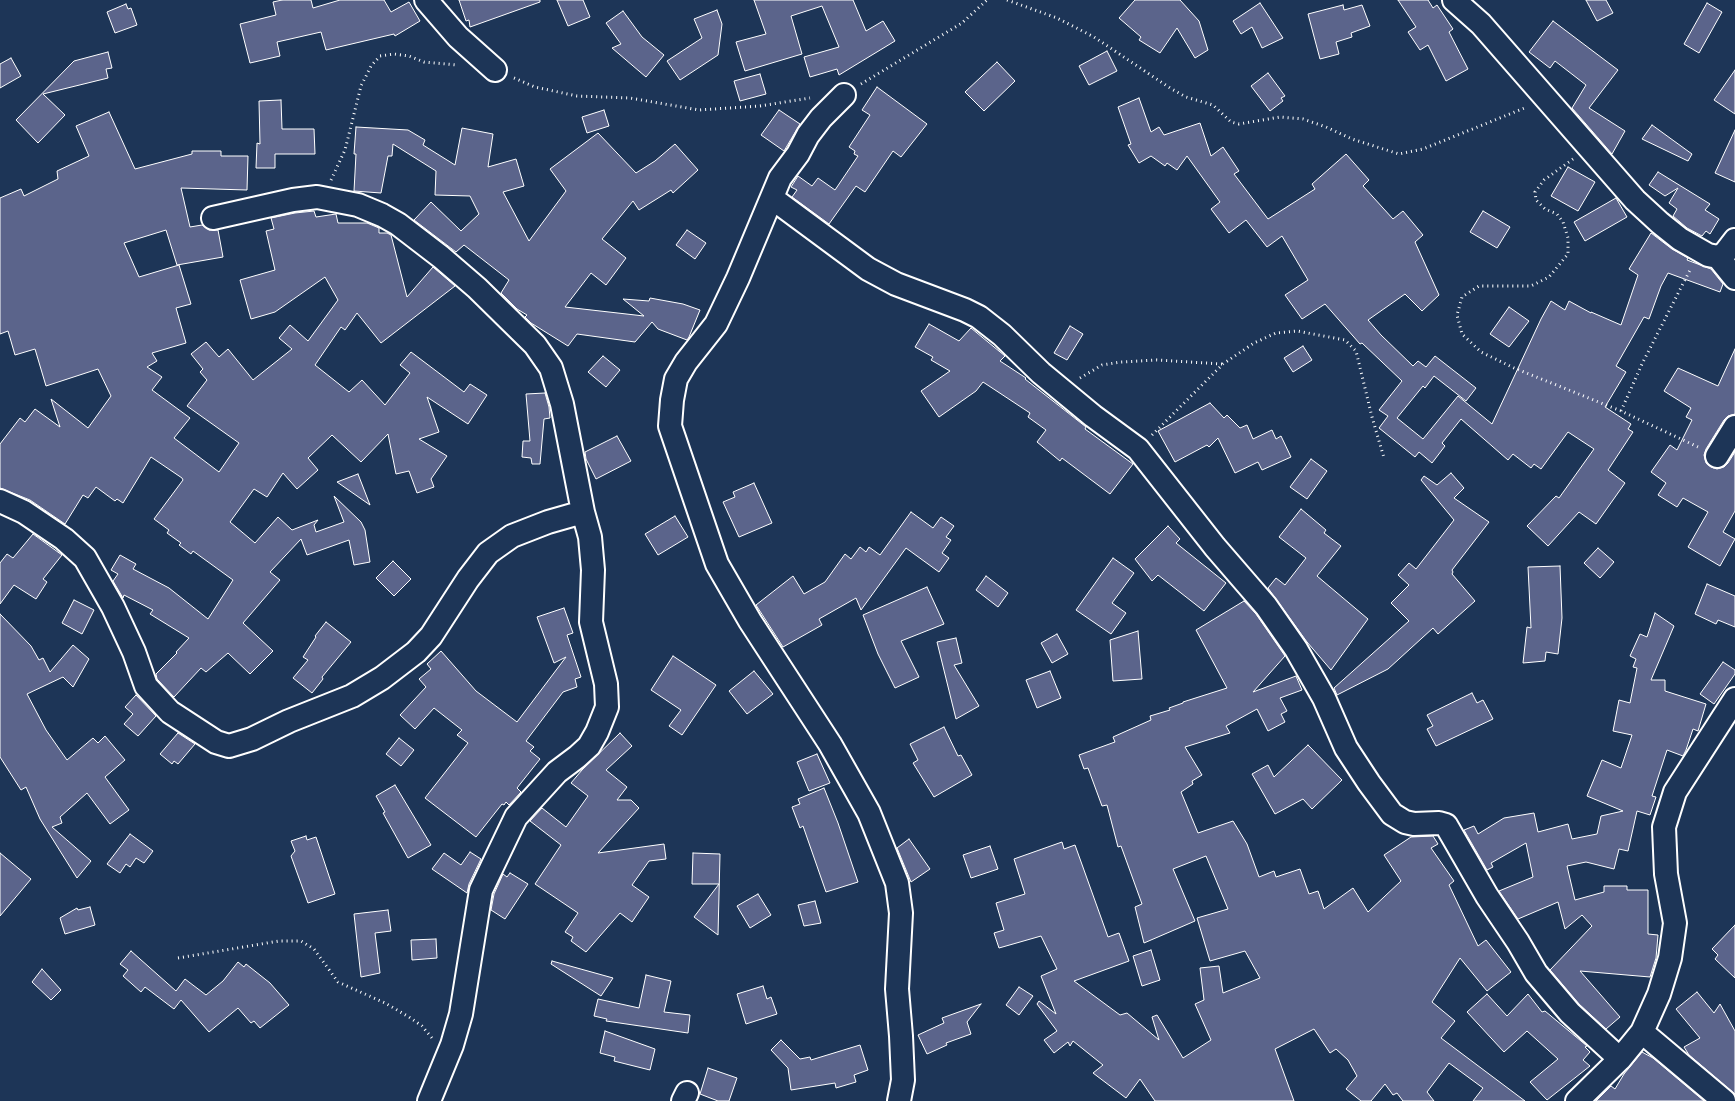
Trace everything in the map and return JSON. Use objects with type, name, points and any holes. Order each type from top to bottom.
[{"type":"street","points":[[426,0],[458,37],[495,70]]},
{"type":"street","points":[[1454,0],[1481,24],[1635,200],[1680,239],[1709,254],[1735,278]]},
{"type":"street","points":[[844,95],[821,118],[780,178],[738,278],[716,324],[686,362],[676,379],[670,426],[717,564],[845,770],[869,813],[897,883],[901,913],[897,989],[903,1080],[899,1101]]},
{"type":"street","points":[[214,218],[293,200],[317,197],[358,205],[382,215],[398,224],[441,257],[477,288],[535,345],[551,368],[562,404],[583,512],[590,538],[593,570],[591,622],[606,684],[607,707],[589,746],[557,772],[516,817],[481,890],[461,1014],[452,1045],[429,1101]]},
{"type":"street","points":[[772,198],[868,269],[896,284],[964,310],[979,318],[1002,335],[1066,394],[1138,450],[1215,547],[1266,606],[1296,649],[1324,698],[1346,748],[1392,814],[1405,822],[1414,824],[1439,822],[1446,825],[1487,896],[1536,973],[1570,1013],[1620,1059]]},
{"type":"street","points":[[1709,254],[1725,253],[1735,240]]},
{"type":"street","points":[[1717,456],[1735,427]]},
{"type":"street","points":[[0,500],[24,512],[64,539],[84,558],[112,607],[134,652],[146,686],[170,712],[216,742],[229,746],[252,739],[289,721],[352,696],[382,678],[416,652],[431,636],[468,579],[488,553],[512,536],[548,522],[583,512]]},
{"type":"street","points":[[1577,1101],[1620,1059],[1642,1032],[1660,994],[1670,958],[1675,923],[1666,874],[1664,827],[1675,792],[1735,699]]},
{"type":"street","points":[[1642,1032],[1724,1101]]},
{"type":"path","points":[[844,95],[962,23],[987,0]]},
{"type":"path","points":[[1007,0],[1057,18],[1094,36],[1170,88],[1186,97],[1213,105],[1231,122],[1239,124],[1280,117],[1303,119],[1360,142],[1399,154],[1423,149],[1501,119],[1546,98]]},
{"type":"path","points":[[317,197],[332,178],[345,150],[361,86],[371,66],[380,56],[394,54],[409,56],[424,62],[452,66],[463,64]]},
{"type":"path","points":[[495,70],[535,87],[577,96],[630,98],[699,110],[760,106],[812,98]]},
{"type":"path","points":[[1590,147],[1544,180],[1535,192],[1536,200],[1545,208],[1557,214],[1563,222],[1568,238],[1568,254],[1549,277],[1531,286],[1479,286],[1462,297],[1457,315],[1462,334],[1481,352],[1514,368],[1621,411],[1717,456]]},
{"type":"path","points":[[1621,411],[1642,364],[1682,288],[1709,254]]},
{"type":"path","points":[[1138,450],[1223,364],[1254,343],[1276,334],[1297,331],[1344,340],[1356,351],[1384,458]]},
{"type":"path","points":[[1066,394],[1080,378],[1102,365],[1157,360],[1223,364]]},
{"type":"path","points":[[178,958],[279,941],[301,941],[308,944],[320,956],[342,985],[385,1003],[422,1026],[432,1038],[437,1054],[439,1075]]},
{"type":"building","points":[[282,0],[311,0],[313,8],[340,0],[384,0],[391,12],[409,2],[420,21],[395,36],[394,34],[326,50],[321,32],[277,42],[280,56],[250,63],[240,24],[276,15],[273,2]]},
{"type":"building","points":[[459,0],[540,0],[540,2],[470,27],[469,20],[466,21]]},
{"type":"building","points":[[557,0],[583,0],[590,17],[568,26]]},
{"type":"building","points":[[754,0],[853,0],[866,31],[883,21],[895,41],[839,75],[837,69],[810,77],[804,57],[839,47],[822,6],[791,16],[802,54],[745,71],[736,42],[766,34]]},
{"type":"building","points":[[1135,0],[1180,0],[1199,21],[1208,50],[1195,58],[1177,28],[1160,53],[1139,40],[1141,37],[1119,18]]},
{"type":"building","points":[[1398,0],[1428,0],[1433,8],[1437,5],[1453,29],[1449,32],[1468,69],[1446,81],[1428,45],[1420,50],[1408,32],[1416,27]]},
{"type":"building","points":[[1586,0],[1606,0],[1613,13],[1597,21]]},
{"type":"building","points":[[1260,3],[1283,38],[1262,48],[1252,27],[1241,34],[1233,21]]},
{"type":"building","points":[[1707,3],[1722,12],[1699,53],[1684,44]]},
{"type":"building","points":[[126,4],[128,9],[131,8],[137,25],[115,33],[107,12]]},
{"type":"building","points":[[1343,5],[1344,10],[1362,5],[1370,26],[1351,33],[1352,37],[1336,42],[1339,54],[1320,59],[1308,14]]},
{"type":"building","points":[[717,10],[722,24],[718,55],[680,80],[667,61],[702,38],[694,19]]},
{"type":"building","points":[[623,11],[642,37],[664,55],[646,77],[612,48],[621,44],[606,23]]},
{"type":"building","points":[[1553,21],[1618,70],[1589,108],[1625,131],[1612,154],[1572,108],[1586,85],[1555,61],[1550,68],[1529,52]]},
{"type":"building","points":[[1107,51],[1117,71],[1089,85],[1079,66]]},
{"type":"building","points":[[108,52],[112,68],[106,69],[108,78],[43,94],[65,115],[38,143],[16,120],[74,61]]},
{"type":"building","points":[[11,58],[21,76],[0,88],[0,64]]},
{"type":"building","points":[[997,62],[1015,81],[984,111],[965,92]]},
{"type":"building","points":[[1735,70],[1735,114],[1714,100]]},
{"type":"building","points":[[1268,73],[1285,96],[1281,98],[1283,101],[1270,111],[1251,86]]},
{"type":"building","points":[[760,74],[766,94],[740,101],[734,81]]},
{"type":"building","points":[[877,87],[927,124],[901,157],[893,151],[865,192],[856,186],[829,224],[792,197],[797,190],[791,187],[798,176],[812,186],[818,178],[835,190],[858,156],[849,147],[870,115],[862,110]]},
{"type":"building","points":[[1139,98],[1151,132],[1159,127],[1164,135],[1200,123],[1211,156],[1223,147],[1239,171],[1234,174],[1268,219],[1315,189],[1312,184],[1346,154],[1369,180],[1363,186],[1393,219],[1403,211],[1423,235],[1415,242],[1439,295],[1422,311],[1405,294],[1368,320],[1413,366],[1418,361],[1426,367],[1435,356],[1476,388],[1466,401],[1434,376],[1425,388],[1423,386],[1397,418],[1423,439],[1458,396],[1492,424],[1551,301],[1565,310],[1569,301],[1591,313],[1621,325],[1638,275],[1629,269],[1651,233],[1672,249],[1688,258],[1687,260],[1711,269],[1723,284],[1720,292],[1668,273],[1661,286],[1649,319],[1644,317],[1616,366],[1626,372],[1605,407],[1631,424],[1628,429],[1633,432],[1608,470],[1625,483],[1596,524],[1579,512],[1548,546],[1527,526],[1556,496],[1559,498],[1594,449],[1568,432],[1541,469],[1534,464],[1531,468],[1513,454],[1508,460],[1461,419],[1442,443],[1445,446],[1432,463],[1419,452],[1415,457],[1379,428],[1388,416],[1379,410],[1402,381],[1362,343],[1360,344],[1325,304],[1302,319],[1285,295],[1308,280],[1282,236],[1267,247],[1246,220],[1229,233],[1211,209],[1220,202],[1187,156],[1177,170],[1167,163],[1165,166],[1151,156],[1139,163],[1128,145],[1131,144],[1118,107]]},
{"type":"building","points":[[281,100],[282,129],[314,129],[315,154],[275,154],[275,168],[256,168],[257,143],[260,144],[259,101]]},
{"type":"building","points":[[604,110],[609,126],[587,133],[582,117]]},
{"type":"building","points":[[779,110],[800,124],[784,151],[761,135]]},
{"type":"building","points":[[109,112],[135,169],[192,154],[192,151],[221,151],[221,156],[248,156],[247,190],[181,188],[190,227],[202,225],[209,230],[218,230],[223,257],[177,265],[166,230],[124,243],[139,277],[179,265],[191,304],[176,308],[186,343],[152,353],[157,361],[147,367],[162,377],[152,390],[190,418],[174,438],[219,472],[239,443],[187,406],[207,380],[200,372],[203,369],[191,354],[206,342],[219,357],[228,349],[253,380],[292,349],[279,338],[290,325],[308,341],[338,300],[325,277],[275,312],[251,319],[240,280],[275,270],[266,231],[274,229],[271,218],[314,211],[316,217],[336,214],[338,223],[367,223],[379,228],[379,233],[391,235],[407,297],[433,267],[455,286],[381,343],[357,313],[345,330],[341,327],[315,365],[349,392],[362,380],[385,405],[410,373],[400,365],[411,352],[464,392],[470,384],[487,395],[468,424],[427,397],[439,432],[419,439],[447,456],[431,479],[434,487],[417,493],[409,471],[396,474],[388,434],[361,462],[332,435],[308,458],[318,470],[297,489],[283,473],[267,497],[254,489],[230,522],[255,543],[278,517],[292,530],[318,520],[314,525],[316,532],[344,522],[334,496],[361,522],[365,530],[370,562],[354,565],[349,540],[307,555],[301,539],[270,572],[280,580],[243,623],[273,651],[250,674],[228,653],[206,672],[201,668],[174,697],[157,679],[156,674],[189,638],[150,614],[153,610],[124,595],[123,598],[113,581],[118,574],[111,570],[120,555],[136,564],[133,569],[169,588],[208,619],[233,580],[193,551],[191,554],[179,545],[181,543],[167,533],[169,530],[154,519],[183,480],[182,478],[151,457],[123,503],[117,499],[115,501],[96,487],[88,498],[83,495],[65,524],[30,500],[0,488],[0,444],[20,418],[25,422],[35,409],[60,427],[51,399],[88,428],[111,396],[98,369],[46,386],[35,349],[15,355],[8,331],[0,334],[0,198],[21,189],[24,196],[58,179],[57,171],[89,156],[76,126]]},
{"type":"building","points":[[1652,125],[1692,154],[1688,161],[1642,139]]},
{"type":"building","points":[[356,127],[408,130],[425,140],[423,145],[455,165],[462,128],[493,134],[488,167],[516,159],[524,186],[503,192],[529,241],[566,191],[550,169],[598,133],[636,173],[655,161],[675,144],[698,170],[673,193],[671,190],[639,210],[633,201],[602,239],[626,258],[606,285],[591,273],[565,307],[644,316],[623,299],[649,301],[650,298],[683,304],[700,310],[689,337],[687,340],[658,329],[652,322],[635,342],[577,334],[568,346],[531,323],[525,317],[527,315],[517,309],[501,293],[509,280],[464,245],[456,252],[414,220],[431,202],[461,231],[479,214],[470,196],[435,195],[436,171],[393,144],[392,156],[388,156],[381,193],[354,191]]},
{"type":"building","points":[[1735,130],[1735,182],[1715,173]]},
{"type":"building","points":[[1568,167],[1595,182],[1578,211],[1551,196]]},
{"type":"building","points":[[1658,172],[1710,204],[1705,210],[1719,219],[1710,234],[1706,231],[1702,236],[1687,228],[1673,216],[1677,209],[1669,203],[1678,188],[1665,196],[1649,185]]},
{"type":"building","points":[[1616,198],[1627,217],[1585,241],[1574,222]]},
{"type":"building","points":[[1483,211],[1510,227],[1497,248],[1470,232]]},
{"type":"building","points":[[687,230],[706,243],[695,259],[676,245]]},
{"type":"building","points":[[1509,307],[1529,321],[1509,347],[1490,334]]},
{"type":"building","points":[[929,324],[959,341],[971,328],[1005,356],[1000,361],[1026,378],[1086,427],[1085,429],[1133,464],[1110,494],[1062,458],[1060,461],[1037,442],[1046,430],[1028,417],[1030,413],[983,382],[976,391],[939,417],[921,391],[950,371],[931,360],[933,357],[915,347]]},
{"type":"building","points":[[1070,326],[1083,334],[1067,360],[1054,353]]},
{"type":"building","points":[[1303,346],[1312,360],[1293,372],[1284,358]]},
{"type":"building","points":[[1735,349],[1735,414],[1728,416],[1724,420],[1704,455],[1706,463],[1717,469],[1724,467],[1735,452],[1735,511],[1723,532],[1735,539],[1720,566],[1688,547],[1708,512],[1683,498],[1677,507],[1658,495],[1666,483],[1651,472],[1670,445],[1677,450],[1692,420],[1686,417],[1691,408],[1664,391],[1678,368],[1718,386]]},
{"type":"building","points":[[603,356],[620,370],[606,387],[588,372]]},
{"type":"building","points":[[545,393],[550,418],[544,419],[540,464],[532,464],[531,458],[522,457],[523,441],[530,441],[526,394]]},
{"type":"building","points":[[1210,403],[1224,418],[1227,415],[1240,428],[1247,425],[1253,439],[1272,430],[1276,439],[1281,436],[1291,457],[1262,470],[1258,462],[1235,473],[1218,438],[1209,447],[1207,445],[1175,462],[1158,431]]},
{"type":"building","points":[[617,436],[631,461],[596,479],[586,459],[585,452]]},
{"type":"building","points":[[1311,459],[1327,471],[1307,499],[1290,487]]},
{"type":"building","points":[[1451,473],[1464,488],[1454,498],[1489,522],[1452,570],[1452,574],[1475,601],[1438,634],[1433,628],[1388,669],[1337,695],[1334,688],[1409,621],[1391,603],[1409,585],[1398,575],[1409,563],[1416,569],[1454,520],[1421,480],[1424,476],[1437,485]]},
{"type":"building","points":[[358,474],[370,505],[337,482]]},
{"type":"building","points":[[754,483],[772,523],[739,537],[723,502],[735,497],[733,492]]},
{"type":"building","points":[[1301,509],[1326,530],[1324,533],[1341,546],[1317,576],[1368,619],[1331,670],[1307,642],[1268,588],[1276,578],[1285,585],[1306,558],[1279,537]]},
{"type":"building","points":[[911,512],[933,528],[941,517],[954,526],[946,537],[951,540],[942,553],[949,558],[939,572],[906,548],[861,610],[856,598],[819,619],[822,625],[783,647],[756,605],[793,576],[804,594],[825,582],[845,554],[851,559],[860,547],[866,552],[869,547],[880,555]]},
{"type":"building","points":[[675,516],[688,537],[658,555],[645,534]]},
{"type":"building","points":[[1168,526],[1180,539],[1176,543],[1226,583],[1204,611],[1158,575],[1152,581],[1135,559]]},
{"type":"building","points":[[33,534],[62,555],[43,579],[47,582],[36,599],[14,585],[0,604],[0,563],[7,554],[13,558]]},
{"type":"building","points":[[1598,548],[1614,562],[1600,578],[1584,563]]},
{"type":"building","points":[[1113,558],[1134,573],[1112,603],[1126,613],[1111,634],[1076,610]]},
{"type":"building","points":[[393,561],[411,579],[394,596],[376,578]]},
{"type":"building","points":[[1560,566],[1562,618],[1558,654],[1546,652],[1545,661],[1523,663],[1527,627],[1531,628],[1528,567]]},
{"type":"building","points":[[986,576],[1008,593],[998,607],[976,590]]},
{"type":"building","points":[[1707,584],[1735,596],[1735,627],[1718,620],[1716,624],[1695,614]]},
{"type":"building","points":[[927,587],[944,624],[901,641],[919,677],[895,688],[878,654],[863,615]]},
{"type":"building","points":[[74,600],[94,610],[82,634],[62,623]]},
{"type":"building","points":[[1244,601],[1256,614],[1285,656],[1253,692],[1296,676],[1302,690],[1280,698],[1287,711],[1281,714],[1285,722],[1268,731],[1257,709],[1226,726],[1230,733],[1185,747],[1202,775],[1192,781],[1193,784],[1181,792],[1198,833],[1233,821],[1247,844],[1259,877],[1274,871],[1276,877],[1300,869],[1309,894],[1318,891],[1324,909],[1353,888],[1368,912],[1401,881],[1384,855],[1411,837],[1433,836],[1438,844],[1431,848],[1454,881],[1449,885],[1478,946],[1486,940],[1511,972],[1487,991],[1460,958],[1432,1002],[1455,1021],[1441,1038],[1525,1101],[1473,1101],[1483,1088],[1449,1063],[1427,1092],[1434,1101],[1403,1101],[1397,1093],[1393,1095],[1385,1084],[1371,1101],[1361,1101],[1346,1089],[1357,1076],[1348,1060],[1336,1049],[1330,1053],[1314,1029],[1275,1049],[1294,1101],[1155,1101],[1140,1079],[1126,1098],[1093,1073],[1103,1065],[1073,1041],[1070,1046],[1068,1042],[1054,1053],[1044,1040],[1057,1031],[1037,1004],[1039,1001],[1056,1014],[1041,976],[1057,969],[1041,936],[999,948],[994,933],[1004,930],[996,903],[1025,894],[1014,859],[1062,842],[1064,849],[1075,845],[1108,937],[1119,933],[1129,961],[1074,981],[1120,1015],[1127,1013],[1159,1040],[1152,1017],[1157,1015],[1183,1058],[1211,1040],[1195,1004],[1204,1000],[1200,968],[1219,966],[1223,993],[1260,978],[1245,951],[1210,961],[1197,918],[1228,909],[1206,856],[1173,869],[1195,921],[1144,943],[1135,907],[1142,904],[1121,846],[1118,847],[1107,805],[1102,806],[1088,768],[1084,769],[1079,755],[1115,742],[1113,737],[1151,720],[1150,716],[1170,710],[1169,708],[1183,702],[1227,688],[1196,630]]},
{"type":"building","points":[[564,608],[573,633],[567,635],[581,677],[575,679],[577,687],[563,692],[526,741],[534,747],[530,751],[540,759],[517,788],[521,792],[509,805],[506,802],[504,805],[502,804],[476,837],[425,798],[468,743],[457,735],[462,730],[434,708],[415,729],[400,715],[426,687],[419,679],[431,669],[427,664],[441,651],[476,691],[517,722],[566,657],[554,663],[537,617]]},
{"type":"building","points":[[1655,613],[1674,626],[1651,680],[1665,680],[1665,691],[1706,704],[1698,731],[1693,729],[1683,756],[1667,750],[1652,796],[1656,797],[1650,815],[1637,811],[1628,851],[1619,849],[1614,869],[1586,862],[1567,866],[1575,900],[1604,892],[1604,886],[1627,886],[1627,890],[1648,890],[1648,934],[1658,935],[1656,958],[1650,977],[1580,971],[1620,1017],[1606,1029],[1579,1004],[1550,970],[1592,926],[1582,915],[1565,929],[1558,902],[1518,919],[1499,891],[1533,877],[1526,843],[1491,863],[1493,867],[1487,870],[1464,830],[1474,826],[1478,834],[1504,818],[1534,813],[1538,832],[1568,824],[1572,839],[1597,834],[1601,816],[1623,811],[1587,796],[1602,760],[1621,768],[1632,735],[1613,731],[1619,700],[1630,703],[1637,668],[1633,667],[1636,659],[1630,656],[1640,634],[1647,637]]},
{"type":"building","points":[[0,614],[31,646],[39,660],[43,658],[50,672],[73,645],[89,659],[73,687],[63,677],[27,694],[46,730],[67,760],[93,738],[98,743],[105,736],[125,760],[105,777],[129,810],[110,824],[87,793],[60,817],[62,823],[52,827],[91,861],[77,878],[40,819],[26,787],[21,790],[0,757]]},
{"type":"building","points":[[326,622],[351,642],[322,677],[323,679],[312,693],[293,678],[308,660],[303,657],[315,636]]},
{"type":"building","points":[[1138,631],[1142,679],[1113,681],[1110,640]]},
{"type":"building","points":[[1057,634],[1068,654],[1052,663],[1041,643]]},
{"type":"building","points":[[956,638],[962,663],[954,665],[979,706],[956,719],[937,642]]},
{"type":"building","points":[[673,656],[716,685],[682,735],[669,726],[681,710],[651,690]]},
{"type":"building","points":[[1723,662],[1735,670],[1735,674],[1714,704],[1700,694]]},
{"type":"building","points":[[754,671],[773,694],[747,714],[729,691]]},
{"type":"building","points":[[1050,671],[1061,698],[1037,708],[1026,680]]},
{"type":"building","points":[[1472,693],[1477,703],[1483,700],[1493,719],[1436,746],[1427,729],[1433,726],[1427,715]]},
{"type":"building","points":[[136,695],[156,716],[138,736],[124,724],[133,714],[125,707]]},
{"type":"building","points":[[944,727],[958,756],[961,755],[972,775],[934,797],[913,763],[918,760],[910,744]]},
{"type":"building","points":[[178,733],[195,744],[178,764],[174,761],[172,764],[160,754]]},
{"type":"building","points":[[620,733],[632,746],[606,770],[627,787],[617,800],[631,800],[639,808],[598,853],[664,844],[666,859],[649,861],[632,885],[649,897],[632,922],[620,913],[586,952],[571,941],[573,937],[565,932],[578,913],[535,884],[561,845],[530,821],[542,808],[566,827],[588,796],[571,783]]},
{"type":"building","points":[[399,738],[414,750],[401,766],[386,754]]},
{"type":"building","points":[[1308,745],[1342,780],[1312,809],[1303,799],[1275,814],[1252,774],[1268,765],[1274,777]]},
{"type":"building","points":[[817,754],[830,783],[809,791],[797,762]]},
{"type":"building","points":[[395,785],[431,845],[408,858],[383,813],[385,812],[376,796]]},
{"type":"building","points":[[824,788],[858,882],[826,892],[803,826],[800,828],[792,807],[800,804],[798,799]]},
{"type":"building","points":[[130,834],[153,851],[144,863],[136,858],[130,867],[126,864],[120,873],[107,864]]},
{"type":"building","points":[[306,836],[307,840],[316,837],[335,894],[308,903],[291,856],[295,851],[291,841]]},
{"type":"building","points":[[909,839],[930,869],[911,882],[897,848]]},
{"type":"building","points":[[990,846],[998,869],[971,878],[963,855]]},
{"type":"building","points":[[470,852],[481,859],[469,884],[467,893],[432,869],[444,853],[461,865]]},
{"type":"building","points":[[0,853],[31,879],[0,916]]},
{"type":"building","points":[[693,853],[720,854],[718,935],[694,917],[719,884],[692,884]]},
{"type":"building","points":[[510,873],[528,884],[505,919],[491,910],[494,894],[503,874],[507,877]]},
{"type":"building","points":[[758,894],[771,915],[750,928],[737,906]]},
{"type":"building","points":[[815,901],[821,923],[804,926],[798,905]]},
{"type":"building","points":[[90,907],[95,925],[65,934],[60,918],[77,908],[78,910]]},
{"type":"building","points":[[388,910],[391,931],[375,933],[380,973],[361,977],[354,914]]},
{"type":"building","points":[[1735,925],[1735,978],[1715,959],[1718,955],[1712,949]]},
{"type":"building","points":[[436,939],[437,958],[412,960],[411,940]]},
{"type":"building","points":[[1151,950],[1160,980],[1142,986],[1133,956]]},
{"type":"building","points":[[131,951],[176,991],[185,979],[206,995],[223,981],[238,962],[244,967],[246,964],[270,983],[289,1005],[260,1028],[254,1021],[251,1023],[238,1008],[209,1032],[181,1000],[174,1009],[145,987],[141,992],[123,976],[128,970],[120,964]]},
{"type":"building","points":[[552,961],[613,978],[601,996],[551,964]]},
{"type":"building","points":[[42,969],[61,990],[51,1000],[32,982]]},
{"type":"building","points":[[646,975],[671,981],[664,1012],[690,1015],[688,1033],[606,1021],[607,1019],[594,1016],[598,999],[639,1008]]},
{"type":"building","points":[[763,986],[767,999],[771,997],[777,1014],[746,1024],[737,994]]},
{"type":"building","points":[[1019,987],[1033,996],[1019,1015],[1006,1005]]},
{"type":"building","points":[[1697,992],[1714,1013],[1720,1004],[1735,1031],[1735,1094],[1689,1055],[1684,1047],[1700,1038],[1676,1009]]},
{"type":"building","points":[[1487,994],[1507,1016],[1528,994],[1542,1012],[1545,1011],[1587,1046],[1585,1047],[1590,1052],[1583,1060],[1590,1066],[1547,1100],[1530,1082],[1558,1059],[1527,1031],[1504,1052],[1467,1012]]},
{"type":"building","points":[[981,1004],[967,1022],[971,1034],[946,1043],[947,1045],[927,1054],[918,1035],[944,1023],[942,1018]]},
{"type":"building","points":[[605,1031],[655,1049],[650,1070],[614,1061],[615,1057],[600,1053]]},
{"type":"building","points":[[781,1040],[800,1059],[810,1057],[811,1060],[860,1045],[868,1070],[854,1075],[856,1082],[836,1088],[835,1083],[791,1090],[788,1068],[771,1050]]},
{"type":"building","points":[[1642,1052],[1653,1058],[1704,1101],[1596,1101],[1611,1086],[1615,1089],[1624,1074]]},
{"type":"building","points":[[708,1068],[737,1078],[729,1101],[718,1101],[700,1094]]}]
